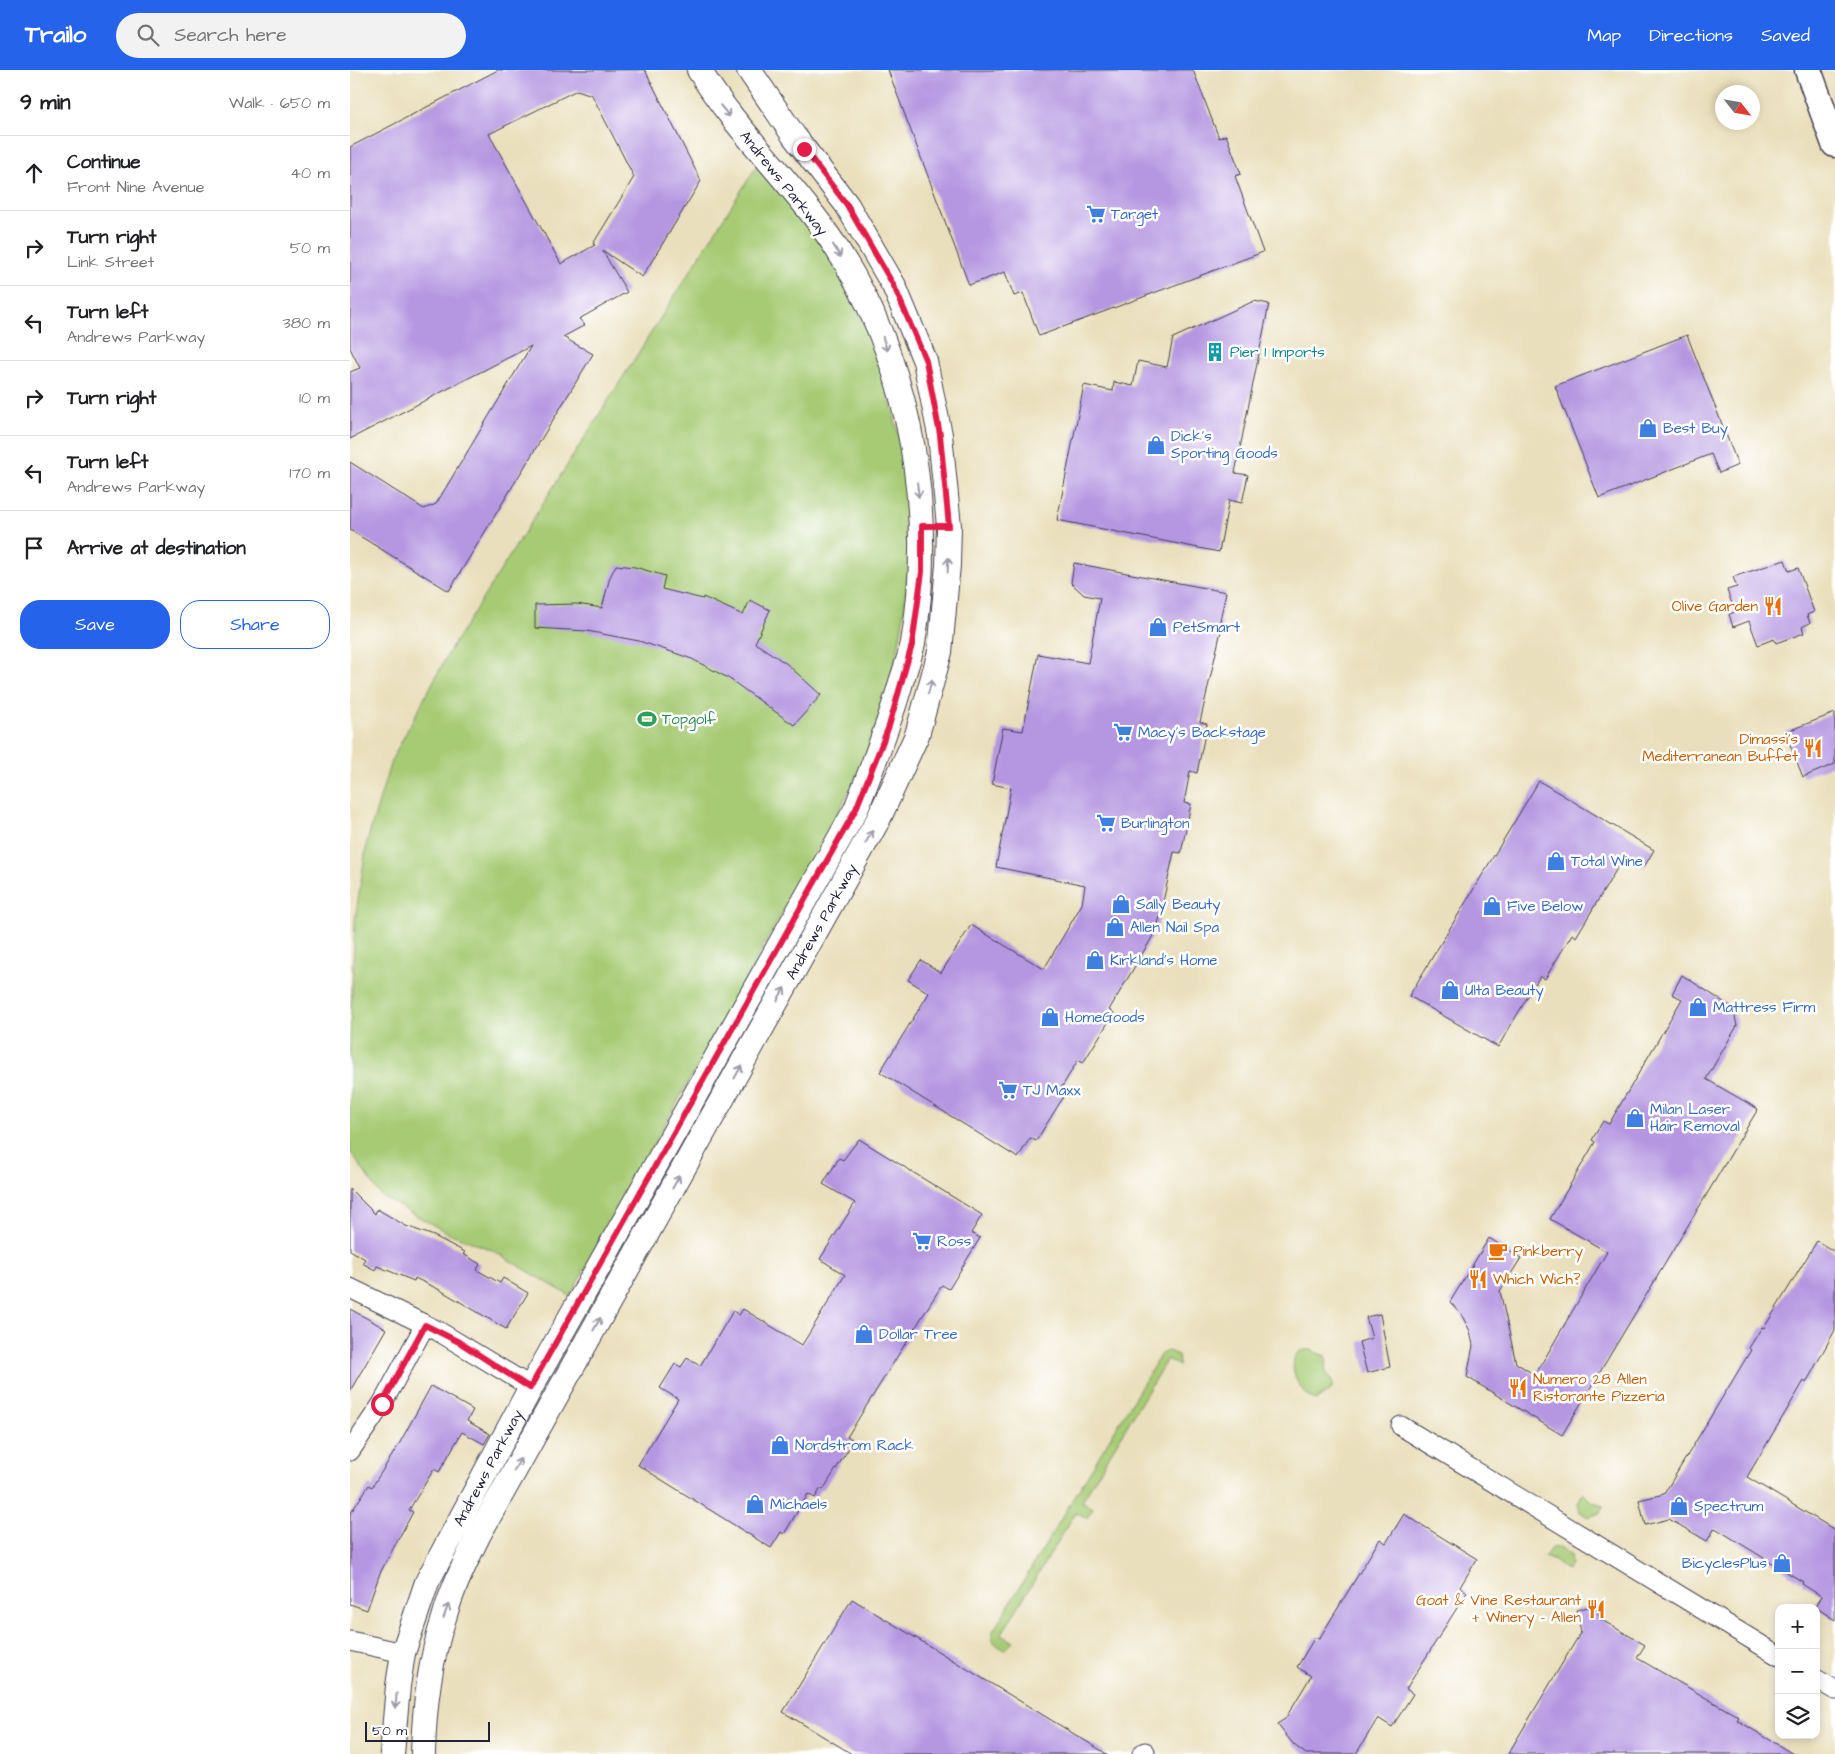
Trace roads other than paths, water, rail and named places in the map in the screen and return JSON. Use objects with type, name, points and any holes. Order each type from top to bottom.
[{"type":"main road","points":[[1808,70],[1835,144]]},
{"type":"street","name":"Andrews Parkway","points":[[392,1754],[403,1652],[427,1582],[530,1388],[856,809],[889,726],[912,645],[922,572],[922,526],[909,433],[882,335],[866,299],[820,224],[718,101],[699,70]]},
{"type":"street","name":"Andrews Parkway","points":[[423,1754],[423,1734],[434,1658],[450,1601],[478,1536],[878,820],[917,735],[940,652],[948,565],[949,526],[940,435],[926,361],[894,286],[847,205],[794,136],[749,70]]},
{"type":"street","points":[[922,526],[949,526]]},
{"type":"street","points":[[735,1023],[758,1037]]},
{"type":"street","points":[[350,1288],[459,1342],[530,1388]]},
{"type":"street","points":[[350,1451],[382,1404],[425,1325]]},
{"type":"street","points":[[1400,1426],[1775,1654]]},
{"type":"street","points":[[350,1641],[434,1658]]},
{"type":"street","points":[[1820,1681],[1835,1690]]},
{"type":"place","name":"Target","points":[[1096,214]]},
{"type":"place","name":"Pier 1 Imports","points":[[1215,352]]},
{"type":"place","name":"Best Buy","points":[[1648,428]]},
{"type":"place","name":"Dick's Sporting Goods","points":[[1156,445]]},
{"type":"place","name":"Olive Garden","points":[[1773,606]]},
{"type":"place","name":"PetSmart","points":[[1158,627]]},
{"type":"place","name":"Topgolf","points":[[647,719]]},
{"type":"place","name":"Macy's Backstage","points":[[1123,732]]},
{"type":"place","name":"Dimassi's Mediterranean Buffet","points":[[1813,748]]},
{"type":"place","name":"Burlington","points":[[1106,823]]},
{"type":"place","name":"Total Wine","points":[[1556,861]]},
{"type":"place","name":"Sally Beauty","points":[[1121,904]]},
{"type":"place","name":"Five Below","points":[[1492,906]]},
{"type":"place","name":"Allen Nail Spa","points":[[1115,927]]},
{"type":"place","name":"Kirkland's Home","points":[[1095,960]]},
{"type":"place","name":"Ulta Beauty","points":[[1450,990]]},
{"type":"place","name":"Mattress Firm","points":[[1698,1007]]},
{"type":"place","name":"HomeGoods","points":[[1050,1017]]},
{"type":"place","name":"TJ Maxx","points":[[1008,1090]]},
{"type":"place","name":"Milan Laser Hair Removal","points":[[1635,1118]]},
{"type":"place","name":"Ross","points":[[922,1241]]},
{"type":"place","name":"Pinkberry","points":[[1498,1251]]},
{"type":"place","name":"Which Wich?","points":[[1478,1279]]},
{"type":"place","name":"Dollar Tree","points":[[864,1334]]},
{"type":"place","name":"Numero 28 Allen Ristorante Pizzeria","points":[[1518,1388]]},
{"type":"place","name":"Nordstrom Rack","points":[[780,1445]]},
{"type":"place","name":"Michaels","points":[[755,1504]]},
{"type":"place","name":"Spectrum","points":[[1679,1506]]},
{"type":"place","name":"BicyclesPlus","points":[[1782,1563]]},
{"type":"place","name":"Goat & Vine Restaurant + Winery - Allen","points":[[1596,1609]]}]
